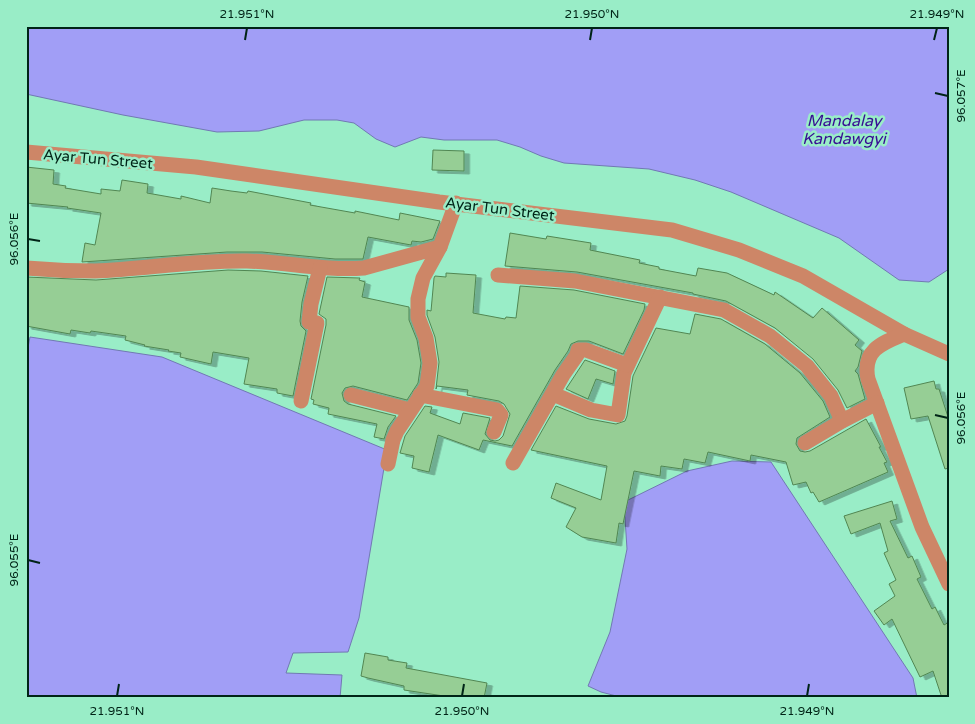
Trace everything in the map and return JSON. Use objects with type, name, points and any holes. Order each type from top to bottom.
[{"type":"street","name":"Ayar Tun Street","points":[[26,152],[196,167],[456,203],[672,230],[739,250],[803,276],[904,334],[949,354]]},
{"type":"street","points":[[388,464],[393,440],[410,410],[427,386],[430,363],[426,338],[418,316],[418,299],[422,278],[440,247],[456,203]]},
{"type":"street","points":[[26,268],[53,271],[95,271],[246,261],[320,268],[364,268],[440,247]]},
{"type":"street","points":[[301,401],[317,322],[309,322],[310,304],[320,268]]},
{"type":"street","points":[[498,275],[575,281],[724,310],[770,336],[807,366],[831,396],[842,421]]},
{"type":"street","points":[[553,394],[592,410],[618,415],[624,373],[660,297]]},
{"type":"street","points":[[904,334],[877,346],[866,362],[868,379],[922,527],[949,584]]},
{"type":"street","points":[[513,463],[578,350],[586,350],[627,365]]},
{"type":"street","points":[[351,395],[410,410]]},
{"type":"street","points":[[420,395],[497,410],[501,415],[494,432]]},
{"type":"street","points":[[805,443],[877,403]]},
{"type":"water","name":"Mandalay Kandawgyi","points":[[26,26],[949,26],[949,269],[929,282],[899,280],[839,238],[731,192],[695,180],[649,169],[564,163],[497,140],[444,140],[421,137],[395,147],[376,139],[354,123],[337,120],[304,120],[259,131],[217,132],[123,115],[26,94]]},
{"type":"water","points":[[30,337],[162,357],[387,450],[359,618],[348,652],[293,653],[286,673],[342,675],[340,698],[26,698],[26,358]]},
{"type":"water","points":[[732,461],[771,462],[913,678],[917,698],[624,698],[601,692],[588,686],[610,632],[627,549],[624,502],[687,471]]},
{"type":"building","points":[[433,150],[464,151],[464,171],[432,170]]},
{"type":"building","points":[[26,167],[54,170],[53,184],[101,194],[101,189],[120,191],[122,180],[148,184],[147,193],[181,199],[181,196],[210,203],[212,188],[247,193],[248,191],[311,203],[310,205],[355,213],[355,211],[399,220],[400,213],[440,221],[433,239],[421,242],[412,241],[411,245],[368,237],[363,259],[335,259],[262,252],[227,252],[82,262],[85,243],[95,245],[101,213],[68,207],[26,203]]},
{"type":"building","points":[[510,233],[546,239],[547,236],[591,243],[590,250],[640,260],[639,263],[659,267],[659,269],[696,276],[698,268],[727,273],[774,295],[775,292],[813,318],[822,308],[859,340],[855,345],[862,351],[858,367],[855,371],[858,374],[865,399],[847,408],[838,390],[813,359],[775,328],[726,301],[693,293],[577,272],[505,266]]},
{"type":"building","points":[[228,270],[308,276],[300,321],[301,326],[306,331],[293,396],[277,393],[277,389],[244,384],[249,358],[213,352],[211,364],[180,357],[181,353],[144,346],[125,340],[126,336],[71,330],[70,334],[26,326],[26,277],[96,280]]},
{"type":"building","points":[[446,273],[476,275],[473,313],[505,319],[506,317],[516,318],[520,286],[574,290],[645,304],[644,310],[623,354],[589,341],[578,341],[571,344],[512,446],[483,440],[479,450],[438,435],[429,472],[412,468],[414,456],[400,453],[405,436],[425,406],[432,407],[430,413],[460,424],[463,413],[490,418],[485,434],[490,440],[495,441],[503,436],[510,414],[504,404],[499,401],[467,395],[468,390],[437,386],[436,389],[439,362],[435,337],[427,310],[431,311],[435,276],[446,277]]},
{"type":"building","points":[[327,277],[360,278],[359,280],[365,282],[362,297],[409,307],[409,320],[417,340],[421,363],[418,383],[407,400],[353,386],[345,388],[342,393],[344,401],[348,404],[396,416],[388,427],[384,439],[374,437],[377,424],[328,414],[329,408],[313,404],[314,400],[311,399],[326,325],[326,319],[319,314]]},
{"type":"building","points":[[695,314],[721,319],[765,344],[800,373],[823,401],[830,417],[797,438],[796,444],[800,451],[810,451],[866,419],[881,447],[879,447],[887,462],[884,463],[888,472],[819,502],[813,492],[811,493],[806,482],[793,485],[786,462],[751,455],[750,461],[708,452],[705,463],[684,459],[682,469],[661,466],[660,476],[634,471],[623,524],[619,523],[616,543],[582,537],[566,527],[576,508],[551,498],[556,483],[601,500],[607,466],[531,450],[556,406],[589,419],[616,424],[625,421],[633,376],[656,328],[690,334]]},
{"type":"building","points":[[585,360],[615,371],[613,384],[596,379],[588,399],[566,389]]},
{"type":"building","points":[[934,381],[936,389],[939,389],[949,420],[949,468],[945,469],[928,416],[911,419],[904,388]]},
{"type":"building","points":[[892,501],[897,519],[890,521],[908,558],[912,556],[921,577],[917,579],[932,609],[935,607],[944,625],[949,622],[949,698],[942,698],[933,671],[920,677],[892,619],[884,625],[874,611],[895,596],[889,584],[896,580],[884,553],[888,551],[880,523],[851,534],[844,516]]},
{"type":"building","points":[[365,653],[407,663],[406,668],[487,683],[484,698],[457,698],[404,690],[404,686],[361,676]]}]
